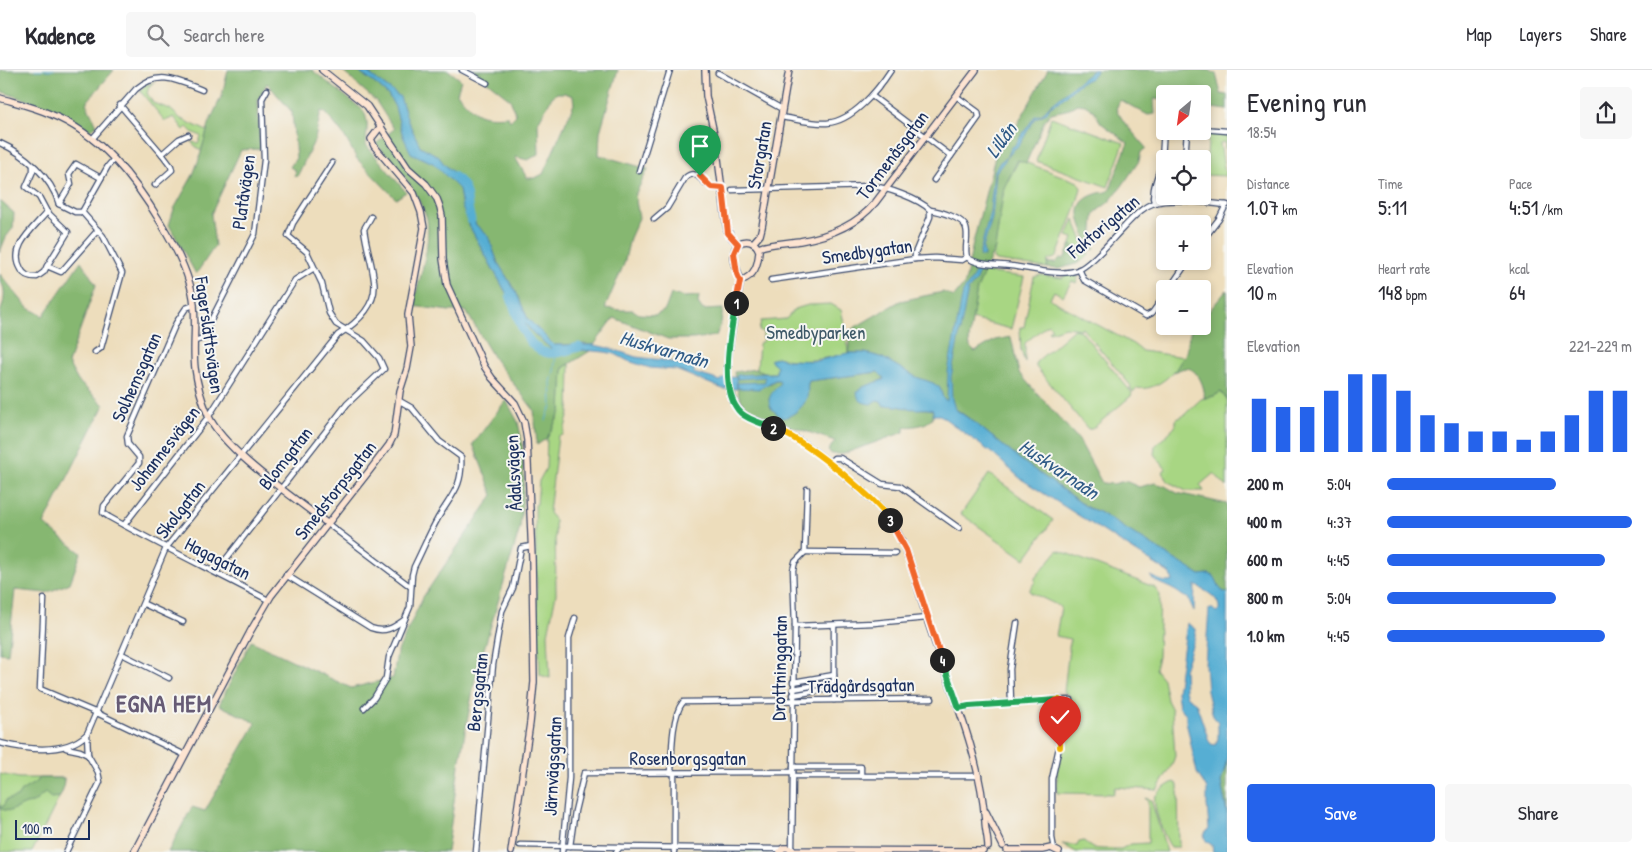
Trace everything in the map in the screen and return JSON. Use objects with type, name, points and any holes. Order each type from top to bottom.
[{"type":"street","name":"Ådalsvägen","points":[[322,70],[362,102],[381,126],[408,168],[426,184],[437,199],[442,216],[443,259],[448,285],[484,366],[492,378],[515,403],[524,422],[528,440],[534,682],[512,852]]},
{"type":"street","points":[[462,70],[488,83]]},
{"type":"street","points":[[639,172],[670,70]]},
{"type":"street","points":[[704,70],[706,96],[716,143],[728,233],[738,244],[734,253],[740,281],[729,348],[728,370],[734,404],[743,414],[794,437],[829,463],[871,498],[893,525],[906,550],[927,618],[959,708],[979,776],[985,809],[985,850]]},
{"type":"street","name":"Storgatan","points":[[740,281],[754,273],[759,254],[756,245],[761,232],[789,70]]},
{"type":"street","points":[[781,117],[817,122],[835,121],[851,113],[872,96],[891,70]]},
{"type":"street","name":"Tormenåsgatan","points":[[738,244],[744,241],[756,245],[803,240],[838,230],[860,219],[868,212],[976,70]]},
{"type":"street","points":[[718,73],[782,109]]},
{"type":"street","points":[[92,139],[120,106],[144,82],[151,78],[171,78],[202,90]]},
{"type":"street","name":"Platåvägen","points":[[195,341],[203,336],[255,234],[264,160],[262,99],[267,90]]},
{"type":"street","points":[[872,96],[951,156]]},
{"type":"street","points":[[934,180],[980,114],[956,96]]},
{"type":"street","name":"Fagerslättsvägen","points":[[0,98],[52,114],[72,125],[92,139],[127,172],[148,200],[186,272],[194,305],[195,367],[209,416],[221,434],[240,455],[328,524]]},
{"type":"street","points":[[120,106],[171,166],[172,170],[156,185]]},
{"type":"street","name":"Smedstorpsgatan","points":[[134,852],[268,600],[389,445],[394,435],[398,400],[411,347],[408,314],[424,228],[421,212],[414,193],[374,146],[371,139],[381,126]]},
{"type":"street","points":[[1211,130],[1227,131]]},
{"type":"street","points":[[162,154],[179,139],[188,135]]},
{"type":"street","points":[[1154,200],[1152,193],[1161,164],[1163,140]]},
{"type":"street","points":[[0,143],[16,150],[46,178],[58,204],[75,212],[82,212],[98,230],[114,255],[122,273],[101,348],[95,352]]},
{"type":"street","points":[[82,212],[114,159]]},
{"type":"street","points":[[332,163],[293,223],[288,236],[307,252],[322,284],[329,313],[336,324],[347,329]]},
{"type":"street","points":[[58,204],[71,184],[69,174],[76,164],[101,178]]},
{"type":"street","points":[[33,166],[33,171],[26,187],[39,197],[47,212],[68,232],[41,276],[30,277],[23,273],[19,267],[16,254],[23,240],[47,212]]},
{"type":"street","points":[[654,219],[667,208],[685,178],[690,174],[700,176],[711,187],[723,188]]},
{"type":"street","points":[[732,190],[873,186],[886,188],[930,210],[938,211],[960,220],[966,228],[965,250],[967,257]]},
{"type":"street","name":"Faktorigatan","points":[[1029,268],[1055,272],[1079,269],[1154,200],[1227,205]]},
{"type":"street","points":[[1211,229],[1227,205]]},
{"type":"street","points":[[915,259],[915,253],[930,216],[930,210]]},
{"type":"street","name":"Skolgatan","points":[[66,852],[100,782],[99,775],[88,755],[88,734],[166,548],[338,335],[358,322],[366,311],[374,291],[375,281],[364,230],[371,217]]},
{"type":"street","points":[[47,266],[61,272],[98,230]]},
{"type":"street","name":"Smedbygatan","points":[[771,280],[915,259],[935,258],[962,260],[967,257],[974,262],[1029,268]]},
{"type":"street","name":"Johannesvägen","points":[[124,526],[209,416],[295,280],[314,268]]},
{"type":"street","points":[[1079,269],[1084,280],[1146,316],[1152,313],[1156,307]]},
{"type":"street","name":"Solhemsgatan","points":[[103,513],[104,506],[139,463],[139,458],[128,444],[127,436],[176,323],[186,308],[194,305]]},
{"type":"street","name":"Blomgatan","points":[[216,572],[346,404],[384,369],[379,358],[364,341],[347,329]]},
{"type":"street","points":[[364,708],[374,698],[386,678],[389,657],[410,607],[414,567],[438,517],[455,492],[461,468],[461,457],[439,441],[412,408],[398,400]]},
{"type":"street","points":[[829,463],[834,458],[840,458],[882,484],[900,486],[959,528]]},
{"type":"street","name":"Drottninggatan","points":[[792,851],[794,565],[797,559],[805,552],[807,489]]},
{"type":"street","name":"Hagagatan","points":[[103,513],[124,526],[268,600]]},
{"type":"street","points":[[328,524],[411,587]]},
{"type":"street","name":"Bergsgatan","points":[[476,852],[492,665],[502,611],[513,588],[521,548],[531,546]]},
{"type":"street","points":[[805,552],[895,553]]},
{"type":"street","points":[[286,575],[375,630],[388,630],[405,620]]},
{"type":"street","points":[[44,599],[40,689],[97,713],[185,755]]},
{"type":"street","points":[[144,604],[183,622]]},
{"type":"street","name":"Järnvägsgatan","points":[[562,852],[569,778],[569,638],[575,618]]},
{"type":"street","points":[[794,626],[927,618]]},
{"type":"street","points":[[1011,703],[1010,669],[1017,623]]},
{"type":"street","points":[[834,625],[834,700]]},
{"type":"street","points":[[122,654],[170,678]]},
{"type":"street","points":[[793,682],[834,675]]},
{"type":"street","points":[[793,689],[834,682]]},
{"type":"street","points":[[793,698],[834,688]]},
{"type":"street","name":"Trädgårdsgatan","points":[[673,773],[672,756],[676,716],[683,702],[793,698],[834,700],[932,699]]},
{"type":"street","points":[[520,845],[674,850],[782,850],[790,848],[792,851],[844,851],[985,850],[995,844],[1006,849],[1052,851],[1052,779],[1060,743],[1059,700]]},
{"type":"street","points":[[959,708],[1070,700]]},
{"type":"street","points":[[64,747],[82,739],[88,734]]},
{"type":"street","points":[[0,743],[26,748],[64,747],[88,755]]},
{"type":"street","points":[[840,767],[841,776]]},
{"type":"street","points":[[793,772],[840,767],[861,767],[861,776]]},
{"type":"street","name":"Rosenborgsgatan","points":[[570,846],[575,810],[584,773],[793,772],[841,776],[979,776]]},
{"type":"street","points":[[673,773],[674,850]]},
{"type":"street","points":[[985,809],[1006,849]]},
{"type":"street","points":[[782,850],[792,842]]},
{"type":"street","points":[[616,852],[620,847]]},
{"type":"green space","points":[[0,70],[114,70],[86,103],[97,125],[87,132],[62,112],[0,91]]},
{"type":"green space","points":[[228,70],[312,70],[363,110],[367,123],[366,145],[406,192],[396,199],[357,159],[345,137],[326,113],[321,111],[315,139],[297,177],[294,176],[296,171],[290,167],[296,158],[292,112],[267,83],[258,100],[260,149],[241,150],[211,214],[215,246],[196,274],[169,225],[174,209],[193,175],[210,121],[222,95]]},
{"type":"green space","points":[[341,70],[356,70],[389,96],[395,107],[403,136],[411,152],[433,163],[459,189],[462,207],[471,229],[519,316],[533,333],[555,352],[569,349],[590,351],[563,368],[561,411],[547,438],[537,445],[534,410],[495,360],[466,311],[449,311],[413,306],[426,252],[427,217],[407,180],[376,144],[394,129],[376,101]]},
{"type":"green space","points":[[364,70],[448,70],[461,80],[457,93],[478,114],[508,116],[510,121],[516,115],[510,99],[473,70],[618,70],[600,132],[599,155],[648,169],[635,195],[639,218],[630,238],[624,264],[605,308],[633,310],[639,314],[656,315],[665,310],[671,294],[684,297],[699,296],[698,303],[703,310],[723,309],[721,323],[716,336],[693,339],[668,339],[614,318],[594,345],[554,345],[528,319],[516,292],[498,263],[488,236],[476,225],[457,176],[438,156],[420,146],[408,121],[400,97]],"holes":[[[557,93],[573,96],[574,104],[543,174],[535,178],[527,178],[515,157],[528,160],[539,154],[538,122],[552,97]]]},
{"type":"green space","points":[[1048,70],[1209,70],[1216,74],[1221,94],[1227,95],[1227,110],[1211,108],[1211,85],[1156,85],[1156,99],[1154,99],[1155,114],[1148,115],[1120,100],[1116,109],[1124,122],[1146,148],[1141,152],[1139,161],[1122,186],[1094,216],[1092,245],[1095,249],[1093,250],[1088,243],[1079,216],[1080,206],[1092,195],[1106,192],[1110,189],[1128,143],[1101,123],[1094,111],[1085,105],[1077,104],[1066,110],[1051,113],[1045,120],[1026,163],[1018,160],[1004,188],[995,248],[977,289],[969,340],[970,347],[975,352],[995,340],[1011,337],[1019,373],[1079,440],[1102,483],[1113,484],[1125,481],[1139,487],[1155,483],[1177,493],[1227,504],[1227,593],[1220,589],[1217,581],[1209,574],[1200,575],[1097,511],[1088,508],[1018,458],[943,398],[940,388],[933,383],[916,377],[881,357],[865,353],[848,353],[852,329],[900,301],[943,292],[954,297],[965,283],[973,243],[998,145],[1016,127]]},
{"type":"green space","points":[[155,82],[149,87],[147,93],[153,103],[170,109],[181,119],[207,131],[201,151],[191,142],[199,143],[201,136],[192,132],[187,127],[184,130],[174,117],[165,121],[140,91],[145,85]]},
{"type":"green space","points":[[1051,117],[1124,143],[1108,187],[1036,161]]},
{"type":"green space","points":[[1211,131],[1227,133],[1227,160],[1224,142],[1220,143],[1227,176],[1211,175],[1211,150],[1208,150],[1208,140],[1211,140]]},
{"type":"green space","points":[[1019,160],[1078,182],[1081,188],[1075,210],[1057,256],[1048,260],[1047,268],[993,259],[1004,188]]},
{"type":"green space","points":[[0,201],[14,213],[13,228],[6,237],[0,252]]},
{"type":"green space","points":[[1074,219],[1089,255],[1079,263],[1078,252],[1071,244],[1073,238],[1067,236]]},
{"type":"green space","points":[[1071,244],[1078,252],[1079,263],[1059,269],[1047,268],[1048,263],[1055,263],[1060,258],[1064,259]]},
{"type":"green space","points":[[81,261],[96,285],[68,363],[78,381],[104,405],[44,524],[81,553],[70,583],[46,593],[15,590],[8,654],[0,653],[0,313],[4,301],[4,288],[0,281],[0,274],[27,307],[43,316]]},
{"type":"green space","points":[[984,272],[1024,277],[1011,329],[972,319],[977,289]]},
{"type":"green space","points":[[1075,274],[1078,276],[1076,283],[1072,281],[1063,296],[1054,291],[1050,299],[1133,344],[1142,351],[1184,357],[1170,375],[1158,384],[1151,387],[1137,388],[1133,392],[1130,388],[1131,386],[1082,328],[1065,327],[1050,332],[1048,331],[1052,328],[1048,324],[1025,343],[1025,363],[1021,350],[1020,327],[1024,327],[1034,277],[1041,275],[1063,278],[1064,276]]},
{"type":"green space","points":[[1227,290],[1227,400],[1221,392],[1204,398],[1202,385],[1194,371],[1186,368],[1174,372],[1186,353],[1190,335],[1211,335],[1211,309]]},
{"type":"green space","name":"Smedbyparken","points":[[831,304],[841,310],[847,335],[848,353],[821,359],[804,360],[777,357],[776,373],[767,373],[757,369],[759,343],[763,341],[763,332],[759,331],[761,321],[786,319],[795,309],[808,305]]},
{"type":"green space","points":[[1074,329],[1081,331],[1132,393],[1131,396],[1092,429],[1088,429],[1036,367],[1036,362]]},
{"type":"green space","points":[[570,364],[569,413],[563,435],[558,436],[549,513],[555,520],[556,594],[548,634],[550,678],[540,675],[535,505],[537,504],[539,481],[546,468],[547,438],[561,412],[563,368]]},
{"type":"green space","points":[[756,369],[767,373],[770,384],[775,380],[781,382],[769,399],[771,409],[808,392],[807,386],[809,381],[878,372],[884,378],[877,383],[877,400],[881,401],[884,406],[893,405],[933,410],[933,415],[928,422],[904,427],[904,432],[843,454],[832,454],[828,451],[835,441],[793,427],[786,427],[749,410],[740,397],[734,372]]},
{"type":"green space","points":[[1221,392],[1227,400],[1227,487],[1214,473],[1200,485],[1204,491],[1186,491],[1167,481],[1162,472],[1166,469],[1154,454],[1154,447],[1175,427],[1175,420],[1183,416],[1201,399]]},
{"type":"green space","points":[[506,400],[518,422],[522,441],[524,481],[520,528],[475,679],[459,765],[447,852],[168,852],[192,807],[205,811],[256,723],[219,705],[251,641],[351,688],[393,678],[397,653],[423,597],[493,495],[473,444]]},
{"type":"green space","points":[[989,474],[1053,520],[1025,559],[961,514]]},
{"type":"green space","points":[[1058,550],[1154,587],[1160,595],[1158,657],[1155,669],[1163,679],[1167,700],[1172,710],[1175,756],[1172,765],[1157,790],[1115,787],[1113,794],[1057,793],[1057,771],[1064,746],[1063,708],[1070,704],[1070,696],[1064,692],[1070,639],[1056,636],[1061,607],[1030,592],[1030,589],[1035,582],[1035,578]]},
{"type":"green space","points":[[1227,759],[1227,814],[1221,782]]},
{"type":"green space","points":[[0,774],[19,778],[64,778],[63,790],[32,852],[0,852]]},
{"type":"green space","points":[[39,778],[64,778],[60,797],[51,798],[45,793],[33,803],[10,811],[0,809],[0,806],[3,807],[6,800],[17,797],[21,791],[38,781]]},
{"type":"green space","points":[[1174,782],[1178,785],[1179,847],[1171,847],[1168,843],[1155,808],[1155,797],[1166,786]]},
{"type":"green space","points":[[1145,798],[1151,800],[1167,852],[1076,852],[1062,844],[1077,846],[1079,842],[1084,841],[1092,848],[1121,849],[1131,844],[1148,843],[1148,802]]},
{"type":"green space","points":[[679,850],[770,850],[769,852],[679,852]]},
{"type":"water","name":"Huskvarnaån","points":[[356,70],[364,70],[400,97],[408,121],[420,146],[438,156],[457,176],[468,196],[467,205],[476,225],[488,236],[498,263],[516,292],[528,319],[554,345],[594,345],[636,357],[694,367],[694,373],[721,381],[723,378],[736,377],[737,389],[723,389],[676,370],[650,368],[628,361],[615,354],[569,349],[555,352],[533,333],[519,316],[471,229],[462,207],[459,189],[433,163],[411,153],[403,136],[395,107],[389,96]]},
{"type":"water","points":[[1093,70],[1097,70],[1091,78],[1080,83],[1060,101],[1050,106],[1047,113],[1035,118],[1019,146],[1014,149],[996,172],[992,218],[983,248],[984,257],[979,256],[990,212],[994,172],[1000,162],[1007,157],[1012,147],[1035,116],[1042,114],[1050,105]]},
{"type":"water","points":[[977,268],[981,268],[975,282],[968,290],[951,377],[952,399],[955,409],[1018,458],[1088,508],[1097,511],[1200,575],[1209,574],[1214,576],[1220,589],[1227,593],[1227,759],[1221,782],[1227,814],[1227,852],[1213,852],[1212,845],[1204,837],[1209,829],[1207,789],[1197,773],[1186,714],[1179,707],[1177,692],[1187,623],[1195,629],[1195,637],[1184,670],[1185,690],[1187,697],[1196,703],[1209,741],[1215,745],[1218,739],[1218,722],[1213,716],[1207,691],[1205,664],[1209,609],[1213,609],[1216,612],[1219,610],[1219,605],[1214,598],[1195,585],[1194,611],[1188,598],[1158,583],[1150,576],[1164,582],[1170,582],[1173,581],[1169,573],[1021,479],[993,454],[940,415],[933,415],[933,410],[884,406],[881,401],[877,400],[871,404],[861,401],[857,393],[860,388],[883,380],[884,378],[878,372],[809,381],[807,397],[801,408],[783,418],[773,410],[769,402],[775,389],[780,384],[779,380],[775,380],[759,389],[738,388],[737,383],[765,382],[765,377],[737,379],[737,375],[776,373],[777,366],[770,360],[777,357],[787,360],[816,361],[848,353],[865,353],[881,357],[916,377],[933,383],[940,388],[943,398],[947,401],[948,372],[963,292]]},
{"type":"waterway","points":[[35,70],[54,70]]},
{"type":"waterway","name":"Huskvarnaån","points":[[453,176],[463,185],[471,220]]},
{"type":"waterway","name":"Huskvarnaån","points":[[510,295],[527,338],[533,345],[548,353],[564,352],[579,347]]},
{"type":"waterway","points":[[546,421],[552,407],[551,382],[556,352]]},
{"type":"district","name":"EGNA HEM","points":[[164,704]]},
{"type":"route","points":[[700,176],[711,187],[723,188],[728,233],[738,244],[734,253],[740,281],[728,358],[730,387],[732,399],[736,407],[747,417],[794,437],[809,447],[871,498],[888,517],[906,550],[929,624],[959,708],[1059,700],[1060,747]]},
{"type":"water label","name":"Lillån","points":[[1001,140]]}]
